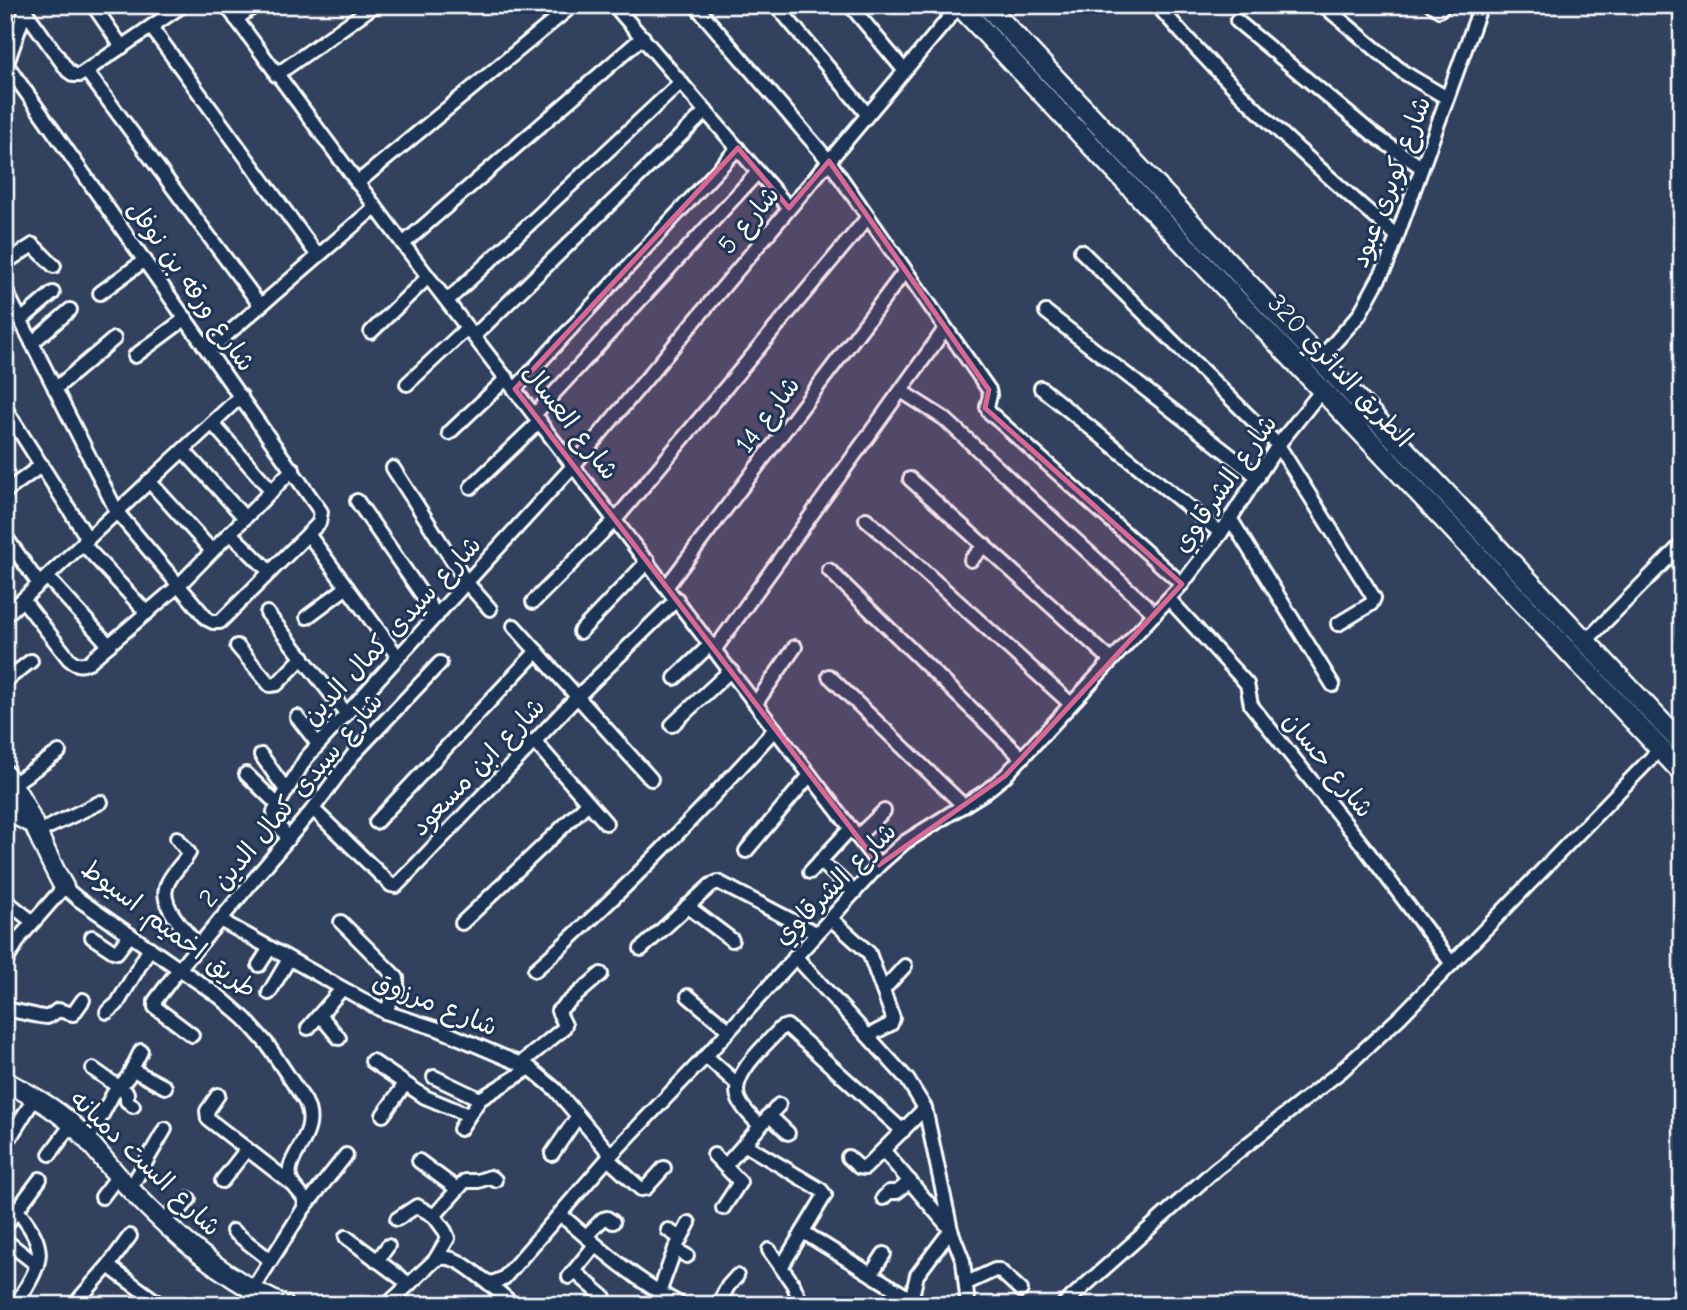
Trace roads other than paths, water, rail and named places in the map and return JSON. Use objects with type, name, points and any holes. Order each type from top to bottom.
[{"type":"main road","name":"الطريق الدائري 320","points":[[986,5],[1319,360],[1682,772]]},
{"type":"main road","name":"الطريق الدائري 320","points":[[959,6],[1322,390],[1585,642],[1682,744]]},
{"type":"street","points":[[93,5],[122,47]]},
{"type":"street","points":[[26,9],[68,71],[74,75],[86,72],[151,27],[169,9],[183,5]]},
{"type":"street","name":"شارع العسال","points":[[226,5],[375,208],[879,865]]},
{"type":"street","points":[[236,19],[257,5]]},
{"type":"street","points":[[276,75],[376,5]]},
{"type":"street","points":[[357,183],[573,5]]},
{"type":"street","points":[[614,5],[789,208]]},
{"type":"street","points":[[695,5],[829,161],[990,393],[987,404],[989,412],[1182,584]]},
{"type":"street","points":[[776,5],[867,114]]},
{"type":"street","points":[[850,5],[904,70]]},
{"type":"street","points":[[1157,5],[1206,62],[1311,162],[1397,236]]},
{"type":"street","points":[[1323,5],[1403,72],[1447,98]]},
{"type":"street","points":[[1432,5],[1439,10],[1444,5]]},
{"type":"street","name":"شارع كوبرى عبود","points":[[1319,360],[1359,315],[1382,272],[1481,5]]},
{"type":"street","name":"شارع 5","points":[[574,465],[959,6]]},
{"type":"street","points":[[6,67],[26,9]]},
{"type":"street","points":[[1237,21],[1374,135],[1421,167]]},
{"type":"street","points":[[151,27],[318,256]]},
{"type":"street","points":[[403,244],[643,37]]},
{"type":"street","name":"شارع ورقه بن نوفل","points":[[6,67],[186,317],[321,512],[319,523],[308,534]]},
{"type":"street","points":[[86,72],[260,305]]},
{"type":"street","points":[[447,301],[681,82]]},
{"type":"street","points":[[407,384],[471,332],[706,111]]},
{"type":"street","points":[[449,433],[511,383],[738,148]]},
{"type":"street","points":[[471,487],[537,418],[758,172]]},
{"type":"street","points":[[209,350],[375,208]]},
{"type":"street","points":[[533,602],[616,520],[868,217]]},
{"type":"street","points":[[5,263],[33,245],[54,266]]},
{"type":"street","points":[[1081,251],[1278,445],[1374,598],[1371,604],[1338,624]]},
{"type":"street","points":[[100,293],[145,260]]},
{"type":"street","name":"شارع 14","points":[[667,586],[905,271]]},
{"type":"street","points":[[371,332],[428,276]]},
{"type":"street","points":[[5,289],[117,512],[207,619],[220,622],[308,534],[398,657]]},
{"type":"street","points":[[21,320],[53,293]]},
{"type":"street","points":[[32,343],[70,310]]},
{"type":"street","points":[[1046,312],[1258,477]]},
{"type":"street","points":[[135,356],[186,317]]},
{"type":"street","points":[[675,678],[713,647],[945,329]]},
{"type":"street","points":[[55,390],[114,339]]},
{"type":"street","points":[[1041,388],[1220,533]]},
{"type":"street","name":"شارع الشرقاوي","points":[[486,1281],[492,1283],[504,1278],[610,1157],[706,1056],[879,865],[905,842],[995,785],[1023,758],[1182,584],[1220,533],[1278,445],[1322,390]]},
{"type":"street","points":[[901,391],[945,419],[1155,614]]},
{"type":"street","points":[[5,616],[241,396]]},
{"type":"street","points":[[5,408],[42,465],[85,541],[147,613]]},
{"type":"street","points":[[212,423],[272,491]]},
{"type":"street","points":[[183,450],[245,518]]},
{"type":"street","points":[[5,492],[42,465]]},
{"type":"street","name":"شارع سيدى كمال الدين","points":[[278,805],[318,744],[574,465]]},
{"type":"street","points":[[393,468],[467,583],[490,609]]},
{"type":"street","points":[[23,600],[75,664],[83,665],[177,586],[293,469]]},
{"type":"street","points":[[910,479],[1111,660]]},
{"type":"street","points":[[149,481],[212,551]]},
{"type":"street","points":[[358,501],[437,616]]},
{"type":"street","points":[[1230,518],[1333,685]]},
{"type":"street","points":[[866,519],[1071,704]]},
{"type":"street","points":[[229,533],[270,572]]},
{"type":"street","points":[[5,536],[43,581],[109,645]]},
{"type":"street","points":[[1585,642],[1682,544]]},
{"type":"street","points":[[971,560],[985,545]]},
{"type":"street","points":[[580,632],[648,561]]},
{"type":"street","points":[[830,570],[1023,758]]},
{"type":"street","points":[[307,617],[347,587]]},
{"type":"street","name":"شارع ابن مسعود","points":[[313,809],[391,885],[396,886],[577,697],[677,599]]},
{"type":"street","name":"شارع حسان","points":[[1169,599],[1247,684],[1251,705],[1365,848],[1452,964]]},
{"type":"street","points":[[267,613],[346,713]]},
{"type":"street","points":[[514,626],[651,779]]},
{"type":"street","points":[[237,646],[270,685],[277,684],[303,657]]},
{"type":"street","points":[[756,703],[795,646]]},
{"type":"street","points":[[376,822],[537,651]]},
{"type":"street","points":[[5,681],[31,661]]},
{"type":"street","name":"شارع سيدى كمال الدين 2","points":[[192,1035],[154,1004],[179,969],[313,809],[353,755],[440,663]]},
{"type":"street","points":[[672,725],[731,670]]},
{"type":"street","points":[[829,676],[964,806]]},
{"type":"street","points":[[297,717],[318,744]]},
{"type":"street","points":[[535,970],[590,922],[662,852],[775,729]]},
{"type":"street","points":[[534,741],[606,822]]},
{"type":"street","points":[[1063,1305],[1216,1169],[1341,1071],[1452,964],[1660,749]]},
{"type":"street","points":[[9,779],[59,752]]},
{"type":"street","points":[[261,755],[286,790]]},
{"type":"street","points":[[246,774],[278,805],[274,812],[275,820],[288,839]]},
{"type":"street","points":[[746,851],[810,775]]},
{"type":"street","name":"طريق اخميم, اسيوط","points":[[9,779],[22,798],[64,887],[220,997],[245,1019],[274,1054],[310,1111],[311,1122],[290,1167],[292,1184]]},
{"type":"street","points":[[7,814],[34,828],[101,802]]},
{"type":"street","points":[[463,923],[588,803]]},
{"type":"street","points":[[810,872],[820,861],[884,811]]},
{"type":"street","points":[[177,838],[189,853],[167,883],[166,901],[198,946]]},
{"type":"street","points":[[820,861],[854,892]]},
{"type":"street","points":[[640,949],[710,885],[718,882],[817,933]]},
{"type":"street","points":[[5,963],[16,943],[64,887]]},
{"type":"street","points":[[5,900],[33,922]]},
{"type":"street","points":[[687,906],[732,940]]},
{"type":"street","points":[[830,918],[869,953],[893,1020],[868,1036]]},
{"type":"street","name":"شارع مرزوق","points":[[220,920],[385,1012],[438,1030],[525,1066],[544,1077],[610,1157],[641,1188],[646,1188],[664,1168]]},
{"type":"street","points":[[341,922],[397,978],[397,990],[385,1012]]},
{"type":"street","points":[[92,937],[117,952],[130,935]]},
{"type":"street","points":[[107,1012],[117,1004],[149,948]]},
{"type":"street","points":[[259,965],[270,948]]},
{"type":"street","points":[[795,956],[907,1079],[925,1108],[951,1230],[963,1261],[968,1305]]},
{"type":"street","points":[[269,993],[289,959]]},
{"type":"street","points":[[883,989],[905,966]]},
{"type":"street","points":[[460,1129],[480,1099],[525,1066],[563,1029],[565,1025],[558,1011],[601,974]]},
{"type":"street","points":[[309,1028],[342,989]]},
{"type":"street","points":[[688,996],[729,1030]]},
{"type":"street","points":[[5,1009],[48,1017],[58,1010],[73,1014],[83,1000]]},
{"type":"street","points":[[320,1015],[339,1038]]},
{"type":"street","points":[[788,1133],[765,1121],[739,1101],[737,1084],[743,1071],[781,1028],[787,1026],[903,1131]]},
{"type":"street","points":[[89,1141],[141,1051]]},
{"type":"street","points":[[706,1056],[737,1084]]},
{"type":"street","points":[[372,1061],[405,1084],[446,1107],[468,1115]]},
{"type":"street","points":[[93,1069],[127,1093],[127,1101],[133,1106]]},
{"type":"street","points":[[132,1070],[165,1087]]},
{"type":"street","points":[[434,1077],[480,1099]]},
{"type":"street","name":"شارع الست دميانه","points":[[5,1081],[36,1097],[72,1124],[124,1183],[191,1247],[257,1297],[284,1305]]},
{"type":"street","points":[[383,1115],[405,1084]]},
{"type":"street","points":[[218,1095],[207,1111],[208,1119],[292,1184],[305,1199],[304,1208]]},
{"type":"street","points":[[10,1136],[36,1097]]},
{"type":"street","points":[[725,1166],[779,1105]]},
{"type":"street","points":[[848,1157],[864,1168],[925,1108]]},
{"type":"street","points":[[552,1154],[578,1116]]},
{"type":"street","points":[[50,1154],[72,1124]]},
{"type":"street","points":[[102,1197],[124,1183],[165,1129]]},
{"type":"street","points":[[744,1144],[824,1192],[824,1198],[782,1266]]},
{"type":"street","points":[[222,1181],[247,1149]]},
{"type":"street","points":[[884,1150],[951,1230]]},
{"type":"street","points":[[257,1297],[271,1260],[304,1208],[346,1155]]},
{"type":"street","points":[[714,1155],[740,1182],[723,1208]]},
{"type":"street","points":[[419,1161],[457,1189]]},
{"type":"street","points":[[434,1216],[465,1181],[490,1177],[495,1180]]},
{"type":"street","points":[[5,1226],[40,1179]]},
{"type":"street","points":[[883,1198],[889,1192],[897,1192],[910,1181]]},
{"type":"street","points":[[163,1222],[174,1210],[180,1210],[189,1199]]},
{"type":"street","points":[[397,1219],[417,1206],[434,1216],[448,1238],[435,1260]]},
{"type":"street","points":[[16,1305],[37,1265],[38,1241],[34,1230],[17,1210]]},
{"type":"street","points":[[560,1214],[659,1293],[678,1304]]},
{"type":"street","points":[[604,1297],[572,1274],[605,1218],[613,1222]]},
{"type":"street","points":[[659,1293],[678,1243],[690,1223]]},
{"type":"street","points":[[668,1230],[687,1256]]},
{"type":"street","points":[[803,1232],[910,1302],[917,1275],[951,1230]]},
{"type":"street","points":[[233,1231],[271,1260]]},
{"type":"street","points":[[80,1298],[130,1237]]},
{"type":"street","points":[[346,1237],[409,1284]]},
{"type":"street","points":[[5,1240],[37,1265]]},
{"type":"street","points":[[377,1261],[388,1246]]},
{"type":"street","points":[[769,1250],[782,1266],[801,1303]]},
{"type":"street","points":[[871,1274],[884,1254]]},
{"type":"street","points":[[387,1305],[442,1256],[450,1257],[486,1281],[514,1305]]},
{"type":"street","points":[[108,1266],[160,1305]]},
{"type":"street","points":[[967,1283],[999,1270],[1021,1290]]},
{"type":"street","points":[[718,1305],[737,1276]]}]
